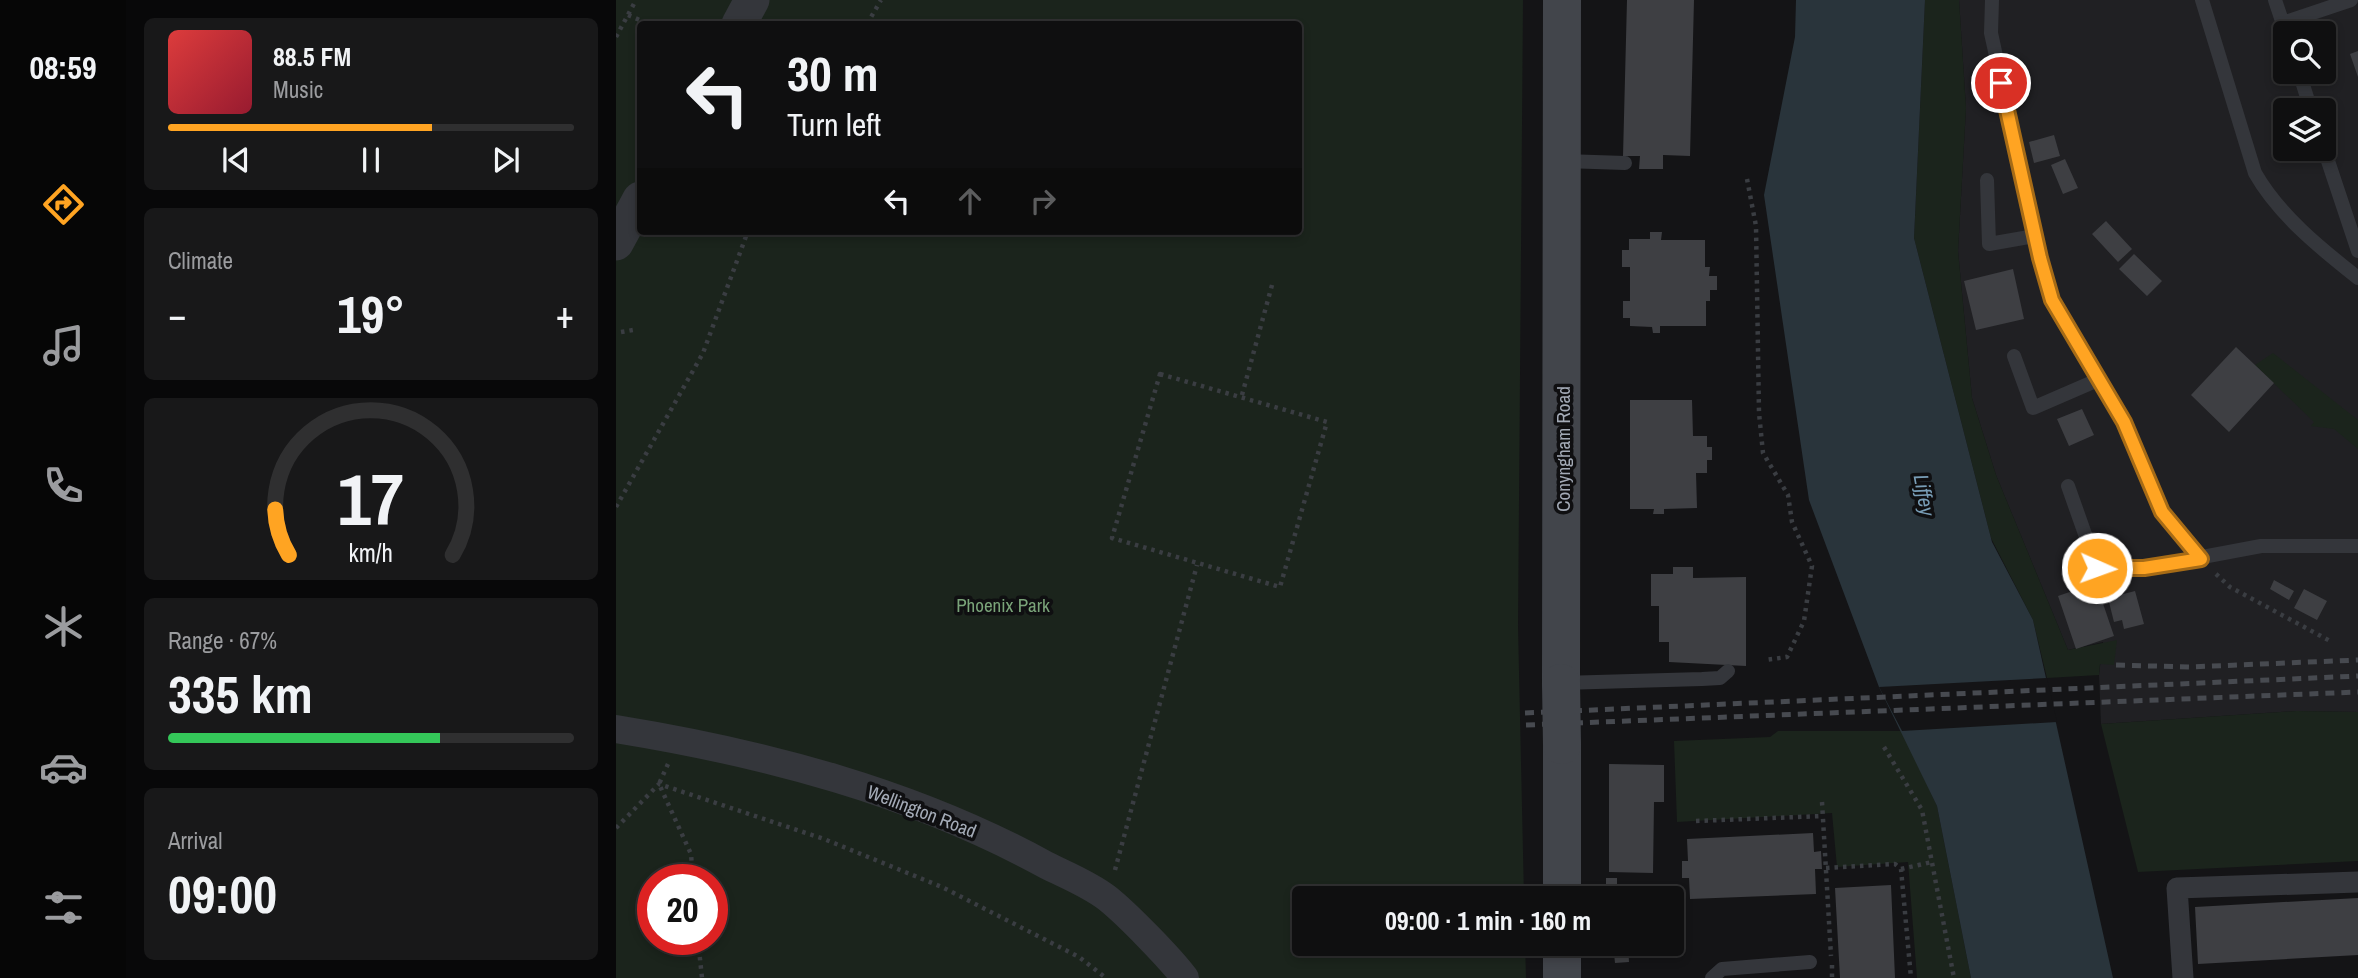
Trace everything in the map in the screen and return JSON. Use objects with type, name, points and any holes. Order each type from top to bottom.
[{"type":"main road","name":"Conyngham Road","points":[[1562,0],[1562,886]]},
{"type":"main road","points":[[1562,956],[1562,978]]},
{"type":"street","points":[[740,21],[752,0]]},
{"type":"street","points":[[616,243],[637,204]]},
{"type":"street","name":"Wellington Road","points":[[616,729],[684,740],[797,766],[935,813],[1021,851],[1107,898],[1185,978]]},
{"type":"street","points":[[2183,978],[2177,888],[2358,882]]},
{"type":"lane","points":[[1992,0],[1991,33],[2035,236],[2052,300],[2124,422],[2162,512],[2201,559]]},
{"type":"lane","points":[[2202,0],[2255,173],[2264,189],[2295,223],[2358,278]]},
{"type":"lane","points":[[2275,0],[2282,21]]},
{"type":"lane","points":[[2301,21],[2351,0]]},
{"type":"lane","points":[[1563,161],[1625,163]]},
{"type":"lane","points":[[2328,161],[2358,251]]},
{"type":"lane","points":[[1987,180],[1989,244],[2035,236]]},
{"type":"lane","points":[[2014,356],[2033,408],[2100,379]]},
{"type":"lane","points":[[2068,486],[2097,568],[2144,568],[2261,546],[2358,546]]},
{"type":"lane","points":[[1561,683],[1720,678],[1728,671]]},
{"type":"lane","points":[[1712,978],[1723,969],[1810,962]]},
{"type":"path","points":[[616,37],[636,0]]},
{"type":"path","points":[[869,21],[881,0]]},
{"type":"path","points":[[628,15],[642,21]]},
{"type":"path","points":[[1747,179],[1756,226],[1759,413],[1763,453],[1788,495],[1792,522],[1812,566],[1804,621],[1787,657],[1765,660]]},
{"type":"path","points":[[616,507],[703,353],[747,235]]},
{"type":"path","points":[[1242,395],[1272,285]]},
{"type":"path","points":[[621,332],[633,330]]},
{"type":"path","points":[[1160,374],[1242,395],[1327,422],[1280,587],[1197,565],[1112,538],[1160,374]]},
{"type":"path","points":[[2201,559],[2230,587],[2332,642]]},
{"type":"path","points":[[1107,898],[1197,565]]},
{"type":"path","points":[[616,828],[659,784],[684,740]]},
{"type":"path","points":[[1884,747],[1922,810],[1954,978]]},
{"type":"path","points":[[659,784],[691,854],[692,864]]},
{"type":"path","points":[[659,784],[824,839],[942,887],[1079,957],[1106,978]]},
{"type":"path","points":[[1822,802],[1832,978]]},
{"type":"path","points":[[1696,821],[1824,816]]},
{"type":"path","points":[[1901,869],[1932,862]]},
{"type":"path","points":[[1826,868],[1895,864],[1901,869],[1911,978]]},
{"type":"path","points":[[700,955],[702,978]]},
{"type":"shaded area","points":[[1959,0],[2358,0],[2358,712],[2297,711],[2101,724],[2099,675],[2103,642],[2068,650],[1996,475],[1972,398],[1958,251],[1966,108]]},
{"type":"green space","name":"Phoenix Park","points":[[616,0],[1523,0],[1518,626],[1524,886],[1292,886],[1292,956],[1525,956],[1526,978],[616,978]]},
{"type":"green space","points":[[1925,0],[1959,0],[1966,108],[1958,251],[1972,398],[1996,475],[2068,650],[2117,640],[2114,665],[2100,664],[2099,675],[2047,678],[2033,620],[1991,538],[1914,238]]},
{"type":"green space","points":[[2273,353],[2358,420],[2358,449],[2334,429],[2311,426],[2314,422],[2255,365]]},
{"type":"green space","points":[[2297,711],[2358,712],[2358,861],[2138,872],[2101,724]]},
{"type":"green space","points":[[1778,731],[1902,731],[1937,806],[1971,978],[1917,978],[1908,862],[1837,867],[1832,813],[1677,822],[1674,741],[1770,737]]},
{"type":"water","name":"Liffey","points":[[1796,0],[1925,0],[1914,238],[1992,542],[2033,620],[2113,978],[1971,978],[1937,806],[1879,687],[1809,500],[1764,195],[1795,37]]},
{"type":"pier","points":[[2047,678],[2057,722],[1902,731],[1879,687]]},
{"type":"building","points":[[1627,0],[1694,0],[1690,156],[1663,155],[1663,169],[1639,169],[1640,156],[1623,156]]},
{"type":"building","points":[[2358,51],[2358,77],[2350,54]]},
{"type":"building","points":[[2054,135],[2060,156],[2034,163],[2029,142]]},
{"type":"building","points":[[2065,159],[2078,188],[2063,194],[2051,165]]},
{"type":"building","points":[[2106,221],[2132,249],[2118,262],[2092,234]]},
{"type":"building","points":[[1650,232],[1662,232],[1661,240],[1705,240],[1705,267],[1710,267],[1709,276],[1717,276],[1717,290],[1710,290],[1710,301],[1706,301],[1706,326],[1660,326],[1660,333],[1653,333],[1652,327],[1630,326],[1630,318],[1623,318],[1623,301],[1630,301],[1630,267],[1622,267],[1622,250],[1629,250],[1629,239],[1650,239]]},
{"type":"building","points":[[2134,254],[2162,281],[2147,296],[2119,269]]},
{"type":"building","points":[[2013,269],[2024,319],[1976,330],[1964,281]]},
{"type":"building","points":[[2236,347],[2274,383],[2229,432],[2191,395]]},
{"type":"building","points":[[1630,400],[1692,400],[1693,436],[1707,436],[1707,447],[1712,447],[1712,460],[1707,460],[1707,473],[1696,473],[1697,508],[1664,509],[1664,514],[1653,514],[1654,509],[1630,509]]},
{"type":"building","points":[[2082,409],[2094,435],[2069,446],[2057,419]]},
{"type":"building","points":[[1673,567],[1693,567],[1693,578],[1746,577],[1746,666],[1669,662],[1669,642],[1659,642],[1659,606],[1651,606],[1651,574],[1673,574]]},
{"type":"building","points":[[2274,580],[2294,591],[2289,600],[2270,589]]},
{"type":"building","points":[[2096,583],[2114,636],[2076,649],[2058,596]]},
{"type":"building","points":[[2304,589],[2327,601],[2317,620],[2294,608]]},
{"type":"building","points":[[2135,591],[2144,624],[2124,629],[2122,620],[2114,622],[2108,598]]},
{"type":"building","points":[[1609,764],[1664,765],[1664,802],[1654,802],[1653,873],[1609,872]]},
{"type":"building","points":[[1813,833],[1814,852],[1821,851],[1822,869],[1815,869],[1816,894],[1690,899],[1689,878],[1682,878],[1682,861],[1688,861],[1687,839]]},
{"type":"building","points":[[1606,878],[1617,878],[1617,886],[1606,886]]},
{"type":"building","points":[[1891,885],[1895,978],[1840,978],[1835,888]]},
{"type":"building","points":[[2358,898],[2358,955],[2198,964],[2195,907]]},
{"type":"building","points":[[1614,956],[1629,956],[1629,962],[1615,963]]},
{"type":"railway","points":[[2116,665],[2189,667],[2358,660]]},
{"type":"railway","points":[[1525,713],[2358,676]]},
{"type":"railway","points":[[1526,725],[2358,692]]},
{"type":"route","points":[[2001,83],[2052,300],[2124,422],[2162,512],[2201,559],[2144,568],[2097,568]]}]
